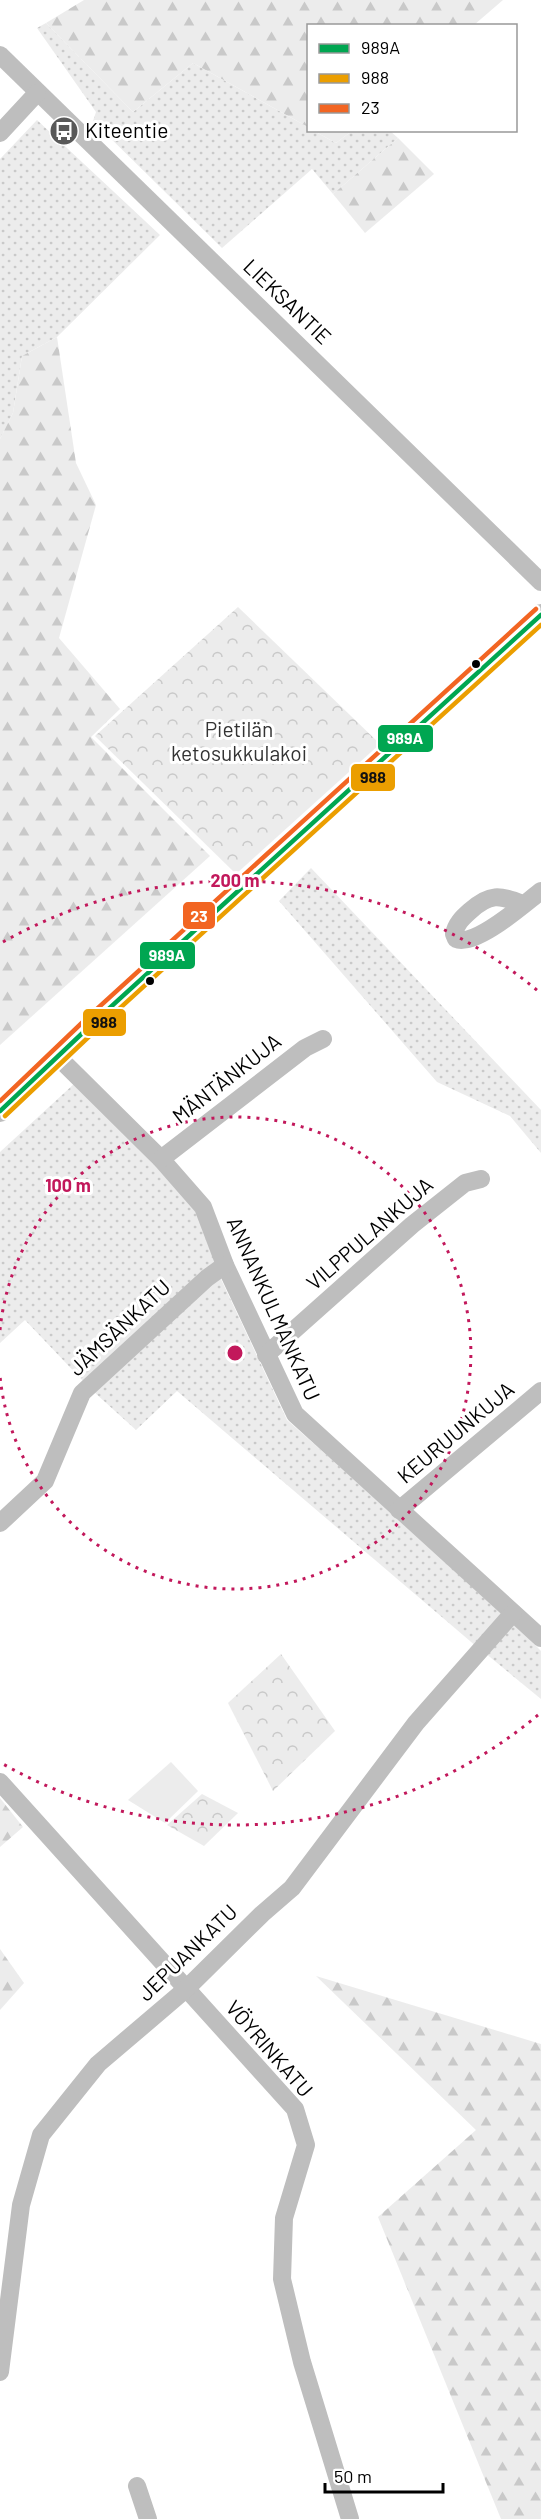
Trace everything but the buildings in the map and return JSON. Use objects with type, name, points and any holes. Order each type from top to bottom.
[{"type":"street","name":"LIEKSANTIE","points":[[0,55],[541,582]]},
{"type":"street","points":[[0,133],[37,93]]},
{"type":"street","points":[[0,1111],[59,1058],[92,1024],[541,615]]},
{"type":"street","points":[[523,904],[541,891]]},
{"type":"street","name":"MÄNTÄNKUJA","points":[[161,1159],[304,1048],[323,1039]]},
{"type":"street","name":"ANNANKULMANKATU","points":[[59,1058],[161,1159],[203,1207],[225,1265],[295,1414],[541,1638]]},
{"type":"street","name":"VILPPULANKUJA","points":[[266,1355],[412,1225],[465,1183],[481,1179]]},
{"type":"street","name":"JÄMSÄNKATU","points":[[0,1523],[45,1481],[82,1393],[207,1278],[225,1265]]},
{"type":"street","name":"KEURUUNKUJA","points":[[399,1510],[541,1391]]},
{"type":"street","name":"JEPUANKATU","points":[[0,2372],[21,2205],[41,2135],[98,2064],[186,1989],[262,1914],[292,1888],[417,1723],[513,1613]]},
{"type":"street","name":"VÖYRINKATU","points":[[0,1782],[295,2109],[306,2145],[284,2218],[282,2279],[302,2362],[350,2519]]},
{"type":"street","points":[[137,2487],[148,2519]]},
{"type":"green space","points":[[84,0],[503,0],[475,24],[307,24],[307,126],[193,63],[133,112],[46,23]]},
{"type":"green space","points":[[46,23],[133,112],[193,63],[307,126],[307,132],[316,132],[336,143],[351,132],[391,132],[398,138],[333,194],[312,169],[222,248],[93,121],[96,112],[37,28]]},
{"type":"green space","points":[[37,120],[160,235],[57,337],[22,356],[13,413],[0,439],[0,159]]},
{"type":"green space","points":[[316,132],[351,132],[336,143]]},
{"type":"green space","points":[[398,138],[434,174],[365,233],[333,194]]},
{"type":"green space","points":[[57,337],[76,463],[96,505],[59,638],[120,709],[91,737],[210,856],[0,1045],[0,439],[13,413],[22,356]]},
{"type":"green space","name":"Pietilän ketosukkulakoi","points":[[238,607],[380,744],[236,874],[95,736]]},
{"type":"green space","points":[[311,868],[541,1110],[541,1153],[510,1116],[437,1082],[279,901]]},
{"type":"green space","points":[[75,1083],[199,1211],[218,1263],[84,1382],[25,1320],[0,1343],[0,1152]]},
{"type":"green space","points":[[220,1277],[287,1420],[505,1613],[477,1647],[177,1391],[136,1430],[94,1392]]},
{"type":"green space","points":[[512,1621],[541,1651],[541,1699],[485,1653]]},
{"type":"green space","points":[[281,1654],[335,1731],[273,1791],[228,1703]]},
{"type":"green space","points":[[171,1762],[198,1791],[165,1823],[128,1800]]},
{"type":"green space","points":[[202,1794],[238,1813],[204,1846],[167,1825]]},
{"type":"green space","points":[[0,1798],[23,1827],[0,1847]]},
{"type":"green space","points":[[0,1949],[24,1983],[0,2010]]},
{"type":"green space","points":[[316,1976],[541,2044],[541,2519],[501,2519],[378,2217],[476,2130]]},
{"type":"transit line","name":"23","points":[[0,1101],[87,1018],[536,609]]},
{"type":"transit line","name":"989A","points":[[0,1111],[92,1024],[541,615]]},
{"type":"transit line","name":"988","points":[[5,1116],[97,1029],[541,625]]},
{"type":"place","name":"Kiteentie","points":[[64,131]]}]
